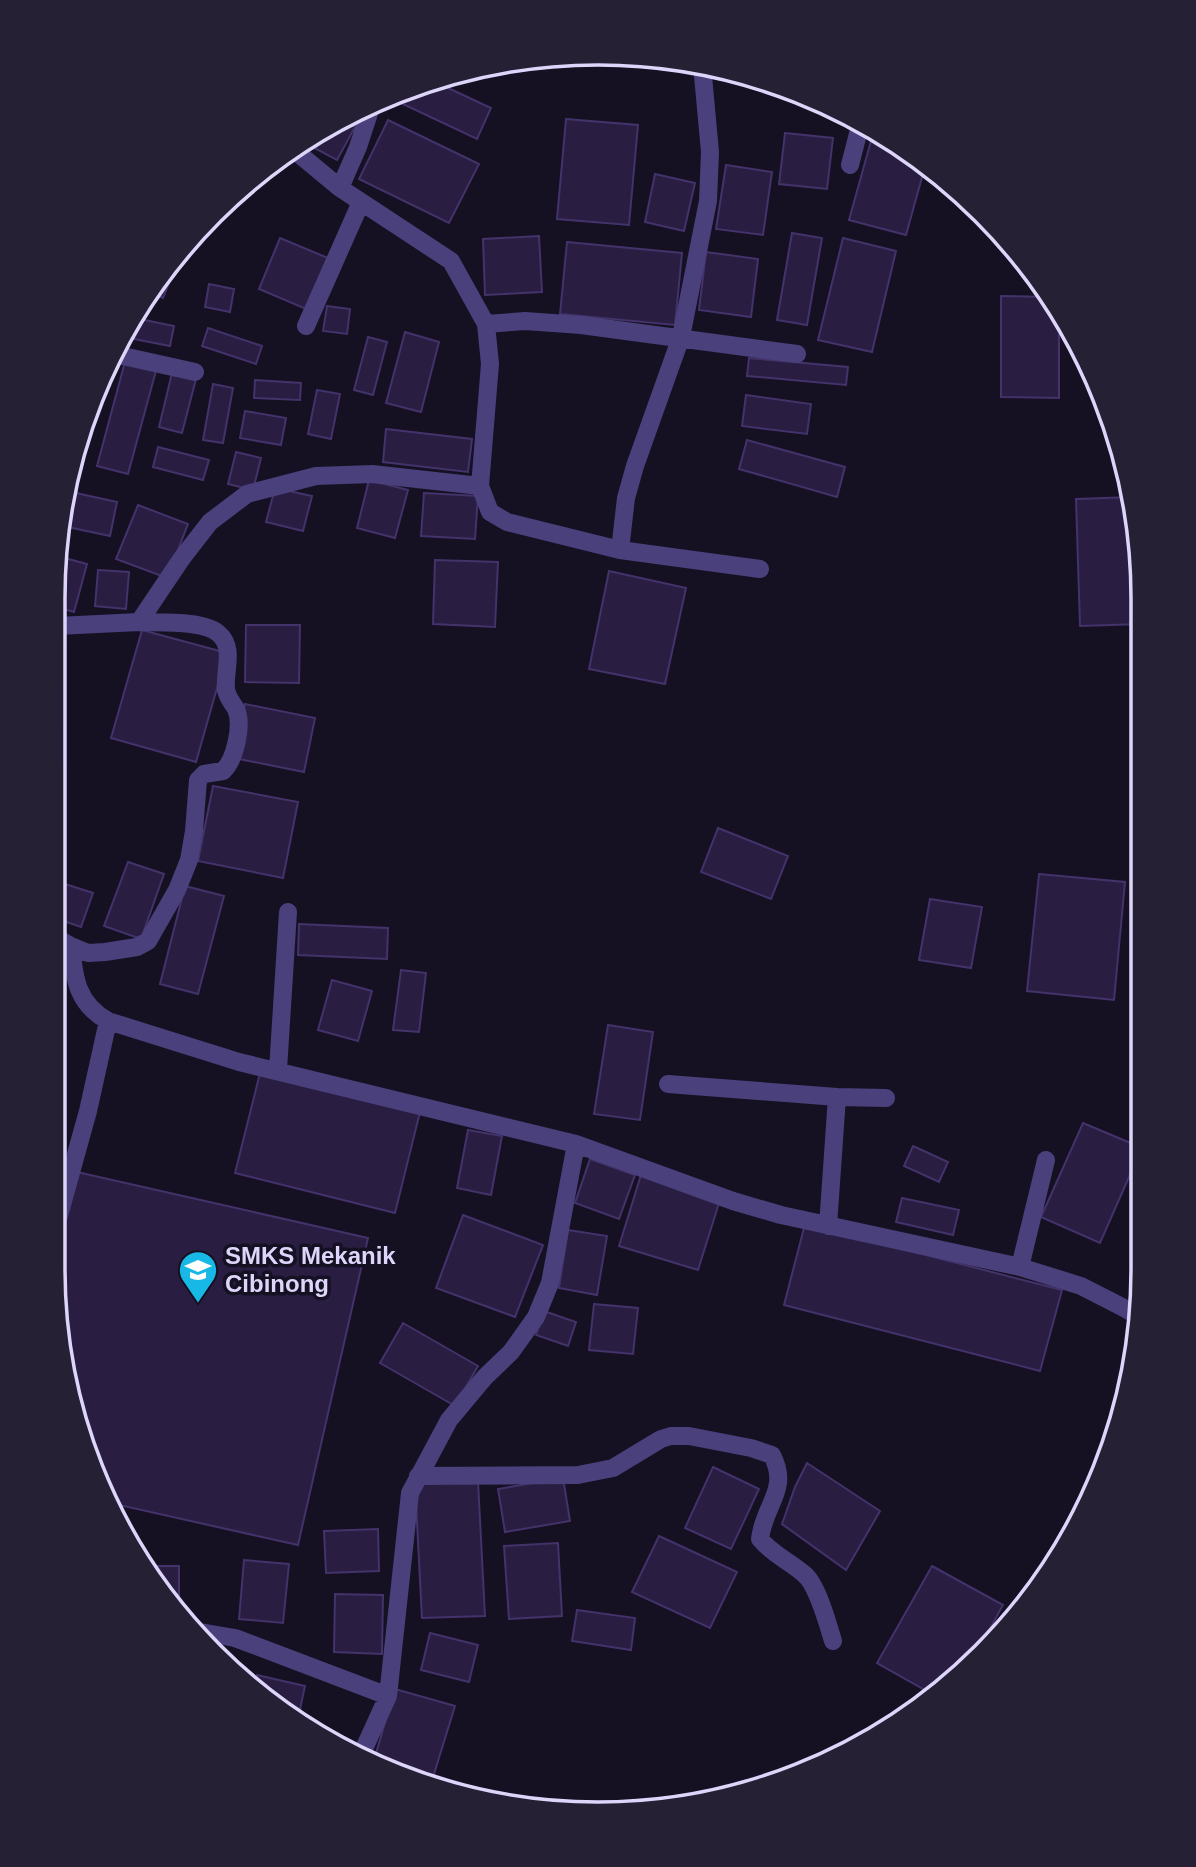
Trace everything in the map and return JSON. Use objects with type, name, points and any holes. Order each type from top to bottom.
[{"type":"street","points":[[620,550],[626,498],[635,466],[681,337],[708,201],[710,152],[703,75]]},
{"type":"street","points":[[340,188],[368,117]]},
{"type":"street","points":[[850,166],[858,133]]},
{"type":"street","points":[[301,156],[340,188],[452,261],[486,324],[490,364],[480,486],[490,512],[507,522],[620,550],[760,569]]},
{"type":"street","points":[[306,326],[361,202]]},
{"type":"street","points":[[486,324],[524,320],[581,325],[797,354]]},
{"type":"street","points":[[123,356],[195,372]]},
{"type":"street","points":[[139,622],[209,522],[247,494],[316,476],[372,474],[480,486]]},
{"type":"street","points":[[65,626],[139,622],[206,627],[220,634],[228,645],[228,700],[236,709],[238,719],[230,764],[223,771],[204,774],[198,780],[189,860],[177,890],[148,941],[137,947],[104,953],[88,953],[65,943]]},
{"type":"street","points":[[278,1070],[288,912]]},
{"type":"street","points":[[71,946],[73,974],[81,997],[97,1015],[107,1021],[239,1062],[576,1144],[733,1201],[828,1226],[1020,1267],[1081,1286],[1129,1311]]},
{"type":"street","points":[[65,1194],[88,1111],[107,1021]]},
{"type":"street","points":[[668,1084],[837,1097],[886,1098]]},
{"type":"street","points":[[828,1226],[837,1097]]},
{"type":"street","points":[[364,1748],[388,1696],[410,1493],[449,1420],[485,1377],[511,1352],[536,1317],[550,1283],[576,1144]]},
{"type":"street","points":[[1020,1267],[1046,1160]]},
{"type":"street","points":[[418,1476],[578,1475],[613,1468],[661,1439],[671,1436],[689,1436],[751,1448],[772,1455],[779,1469],[779,1484],[762,1525],[760,1539],[769,1549],[807,1576],[834,1641]]},
{"type":"street","points":[[210,1634],[246,1642],[388,1696]]},
{"type":"building","points":[[446,87],[491,108],[477,139],[400,103]]},
{"type":"building","points":[[566,119],[638,125],[629,225],[557,219]]},
{"type":"building","points":[[388,120],[479,164],[449,223],[359,179]]},
{"type":"building","points":[[352,125],[355,127],[337,160],[313,148]]},
{"type":"building","points":[[785,133],[833,138],[827,189],[779,184]]},
{"type":"building","points":[[871,140],[923,175],[906,235],[849,220]]},
{"type":"building","points":[[726,165],[772,172],[763,235],[716,229]]},
{"type":"building","points":[[655,174],[695,183],[684,231],[645,222]]},
{"type":"building","points":[[792,233],[822,238],[807,325],[777,320]]},
{"type":"building","points":[[539,236],[542,292],[485,295],[483,239]]},
{"type":"building","points":[[280,238],[328,258],[306,309],[259,289]]},
{"type":"building","points":[[843,238],[896,251],[872,352],[818,340]]},
{"type":"building","points":[[567,242],[682,253],[675,325],[560,314]]},
{"type":"building","points":[[706,252],[758,259],[751,317],[699,310]]},
{"type":"building","points":[[170,280],[163,298],[159,296]]},
{"type":"building","points":[[209,284],[234,289],[230,312],[205,307]]},
{"type":"building","points":[[1001,296],[1037,297],[1059,329],[1059,398],[1001,397]]},
{"type":"building","points":[[327,306],[350,309],[347,334],[323,331]]},
{"type":"building","points":[[143,320],[174,326],[170,346],[132,339]]},
{"type":"building","points":[[208,328],[262,346],[256,364],[202,346]]},
{"type":"building","points":[[405,332],[439,342],[421,412],[386,403]]},
{"type":"building","points":[[368,337],[387,342],[373,395],[354,390]]},
{"type":"building","points":[[126,358],[157,367],[128,474],[97,466]]},
{"type":"building","points":[[749,358],[848,367],[846,385],[747,376]]},
{"type":"building","points":[[172,373],[196,379],[182,433],[159,427]]},
{"type":"building","points":[[255,380],[301,383],[300,400],[254,398]]},
{"type":"building","points":[[213,384],[233,388],[223,443],[203,440]]},
{"type":"building","points":[[317,390],[340,394],[331,439],[308,434]]},
{"type":"building","points":[[746,395],[811,404],[807,434],[742,426]]},
{"type":"building","points":[[245,411],[286,418],[281,445],[240,438]]},
{"type":"building","points":[[386,429],[472,439],[468,472],[383,462]]},
{"type":"building","points":[[747,440],[845,467],[837,497],[739,469]]},
{"type":"building","points":[[158,447],[209,460],[203,480],[153,467]]},
{"type":"building","points":[[236,452],[261,458],[253,490],[228,484]]},
{"type":"building","points":[[369,480],[408,490],[395,538],[357,528]]},
{"type":"building","points":[[275,488],[312,496],[303,531],[266,522]]},
{"type":"building","points":[[75,493],[117,502],[110,536],[69,527]]},
{"type":"building","points":[[424,493],[478,496],[475,539],[421,536]]},
{"type":"building","points":[[1122,497],[1130,563],[1131,624],[1080,626],[1076,499]]},
{"type":"building","points":[[138,505],[188,524],[167,578],[116,559]]},
{"type":"building","points":[[66,559],[87,564],[74,612],[65,609]]},
{"type":"building","points":[[435,560],[498,562],[495,627],[433,624]]},
{"type":"building","points":[[98,570],[129,572],[126,609],[95,606]]},
{"type":"building","points":[[609,571],[686,588],[665,684],[589,669]]},
{"type":"building","points":[[246,625],[300,625],[299,683],[245,682]]},
{"type":"building","points":[[142,630],[227,653],[196,762],[111,738]]},
{"type":"building","points":[[245,704],[315,718],[304,772],[234,758]]},
{"type":"building","points":[[213,786],[298,802],[283,878],[198,861]]},
{"type":"building","points":[[718,828],[788,856],[771,899],[701,872]]},
{"type":"building","points":[[128,862],[164,874],[141,939],[104,926]]},
{"type":"building","points":[[1039,874],[1125,882],[1114,1000],[1027,991]]},
{"type":"building","points":[[65,884],[93,893],[81,927],[65,921]]},
{"type":"building","points":[[185,886],[224,896],[198,994],[160,984]]},
{"type":"building","points":[[930,899],[982,907],[971,968],[919,960]]},
{"type":"building","points":[[299,924],[388,928],[387,959],[298,955]]},
{"type":"building","points":[[401,970],[426,973],[419,1032],[393,1030]]},
{"type":"building","points":[[332,980],[372,991],[358,1041],[318,1030]]},
{"type":"building","points":[[608,1025],[653,1032],[640,1120],[594,1114]]},
{"type":"building","points":[[260,1073],[420,1112],[395,1213],[235,1173]]},
{"type":"building","points":[[1083,1123],[1131,1143],[1131,1172],[1100,1243],[1041,1217]]},
{"type":"building","points":[[468,1130],[502,1136],[491,1195],[457,1188]]},
{"type":"building","points":[[913,1146],[948,1162],[939,1182],[904,1166]]},
{"type":"building","points":[[590,1159],[635,1175],[619,1219],[575,1203]]},
{"type":"building","points":[[77,1172],[368,1238],[298,1545],[120,1505],[93,1440],[75,1373],[66,1304],[65,1224]]},
{"type":"building","points":[[641,1175],[720,1200],[698,1270],[619,1246]]},
{"type":"building","points":[[902,1198],[959,1210],[953,1235],[896,1222]]},
{"type":"building","points":[[463,1215],[543,1245],[515,1317],[436,1288]]},
{"type":"building","points":[[805,1224],[1062,1290],[1040,1371],[784,1305]]},
{"type":"building","points":[[568,1230],[607,1236],[597,1295],[559,1288]]},
{"type":"building","points":[[594,1304],[638,1308],[633,1354],[589,1350]]},
{"type":"building","points":[[544,1311],[576,1322],[568,1346],[536,1335]]},
{"type":"building","points":[[403,1323],[478,1366],[455,1406],[380,1363]]},
{"type":"building","points":[[807,1463],[880,1511],[846,1570],[782,1524]]},
{"type":"building","points":[[713,1467],[759,1489],[731,1549],[685,1528]]},
{"type":"building","points":[[563,1478],[570,1521],[505,1532],[498,1489]]},
{"type":"building","points":[[478,1481],[485,1616],[422,1618],[415,1484]]},
{"type":"building","points":[[378,1529],[379,1571],[326,1573],[324,1531]]},
{"type":"building","points":[[659,1536],[737,1572],[710,1628],[632,1592]]},
{"type":"building","points":[[558,1543],[562,1616],[509,1619],[504,1546]]},
{"type":"building","points":[[244,1560],[289,1564],[283,1623],[239,1619]]},
{"type":"building","points":[[156,1566],[179,1566],[179,1599]]},
{"type":"building","points":[[932,1566],[1003,1605],[988,1633],[925,1690],[877,1663]]},
{"type":"building","points":[[335,1594],[383,1595],[382,1654],[334,1652]]},
{"type":"building","points":[[577,1610],[635,1618],[631,1650],[572,1641]]},
{"type":"building","points":[[430,1633],[478,1645],[469,1682],[421,1670]]},
{"type":"building","points":[[257,1675],[305,1686],[300,1710],[273,1692],[256,1678]]},
{"type":"building","points":[[395,1689],[455,1706],[433,1776],[376,1754]]},
{"type":"place","name":"SMKS Mekanik Cibinong","points":[[198,1304]]}]
